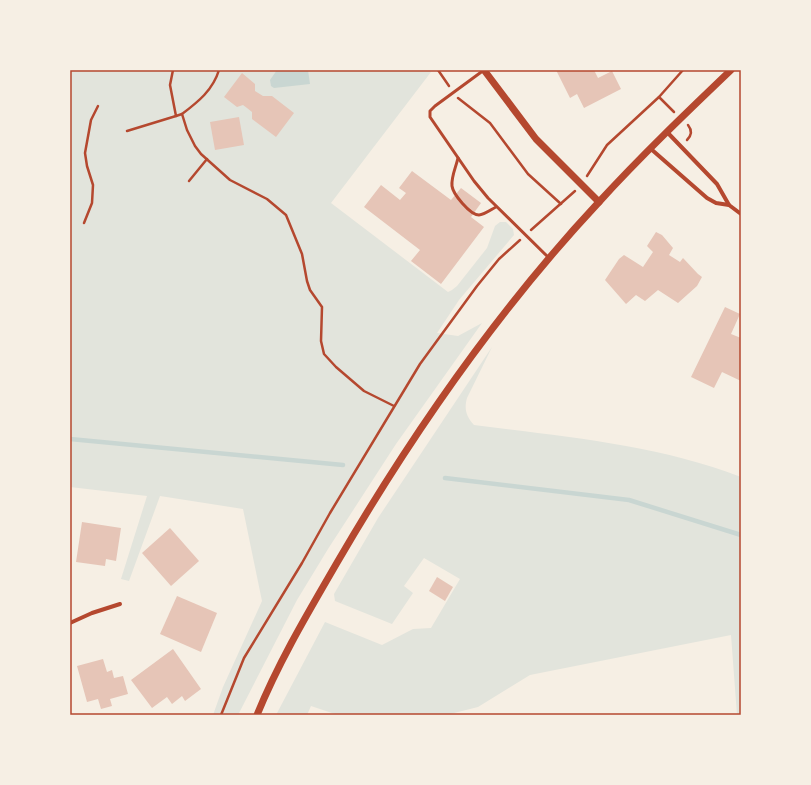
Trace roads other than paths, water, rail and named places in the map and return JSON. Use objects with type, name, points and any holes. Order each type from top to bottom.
[{"type":"street","points":[[484,70],[536,139],[599,202]]},
{"type":"street","points":[[257,715],[288,650],[357,528],[394,468],[475,352],[550,258],[599,202],[667,132],[731,70]]},
{"type":"street","points":[[667,132],[717,184],[729,205],[741,214]]},
{"type":"street","points":[[651,148],[707,198],[716,203],[729,205]]},
{"type":"street","points":[[70,623],[92,613],[120,604]]},
{"type":"lane","points":[[484,70],[432,108],[430,117],[480,189],[496,207],[550,258]]},
{"type":"lane","points":[[458,158],[452,182],[452,187],[456,196],[465,206],[477,214],[481,214],[496,207]]},
{"type":"waterway","points":[[70,439],[343,465]]},
{"type":"waterway","points":[[445,478],[629,500],[741,535]]}]
